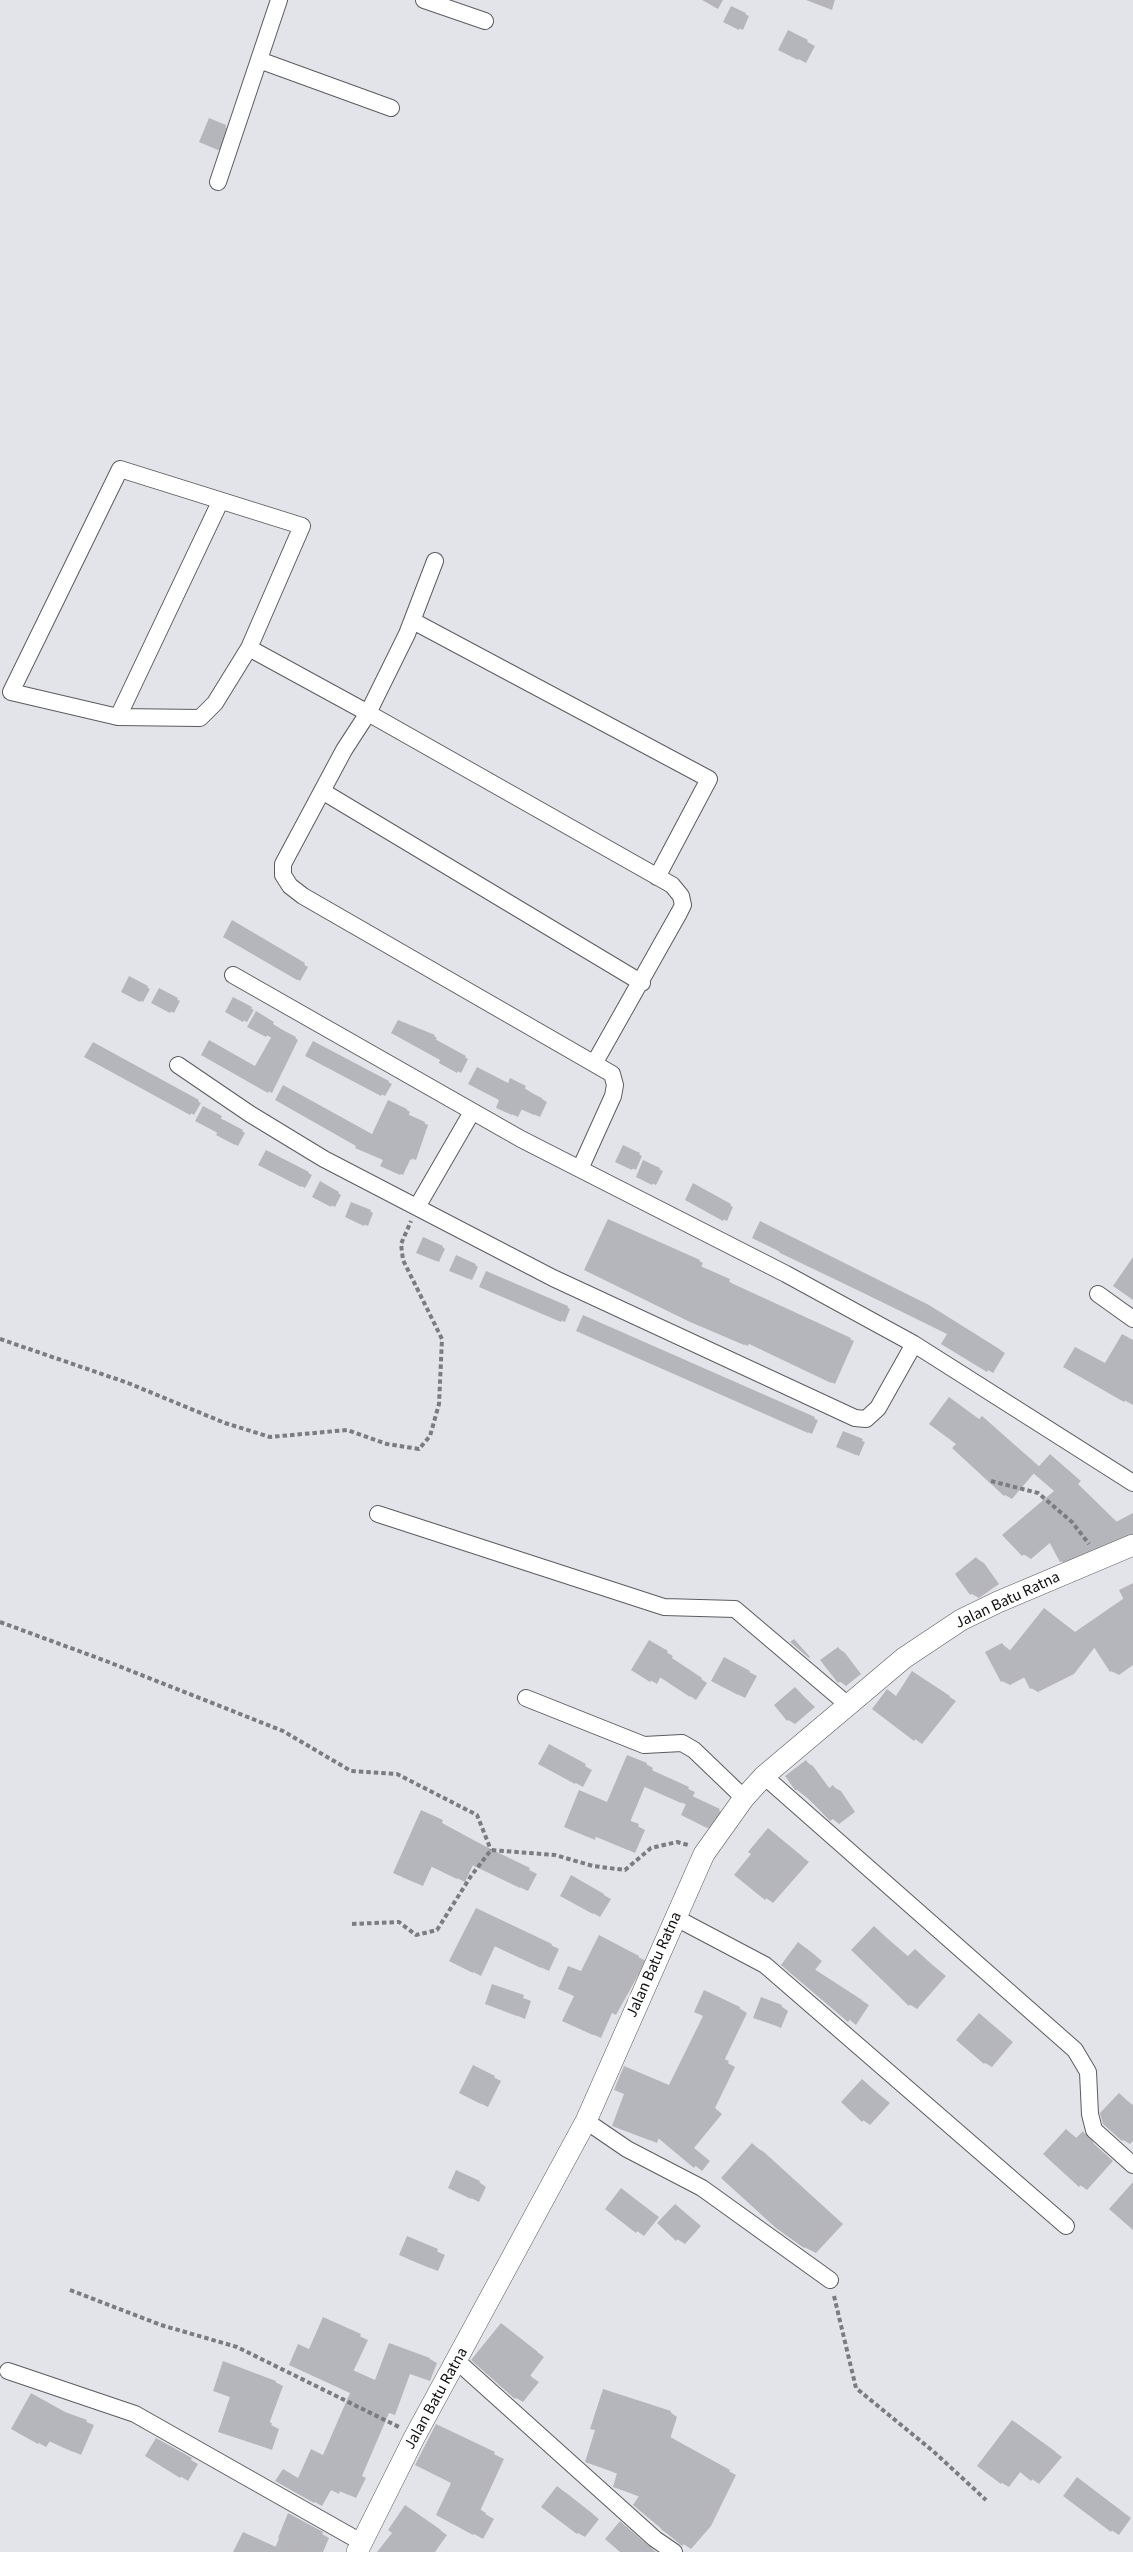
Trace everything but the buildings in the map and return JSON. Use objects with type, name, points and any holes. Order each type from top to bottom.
[{"type":"street","points":[[218,182],[279,0]]},
{"type":"street","points":[[424,0],[485,21]]},
{"type":"street","points":[[259,60],[390,108]]},
{"type":"street","points":[[120,469],[302,526],[249,648],[215,703],[200,718],[118,717],[11,692],[120,469]]},
{"type":"street","points":[[118,717],[220,502]]},
{"type":"street","points":[[435,561],[413,621],[368,713],[322,791],[284,864],[283,875],[290,886],[303,896],[596,1062],[612,1074],[615,1085],[608,1108],[580,1168]]},
{"type":"street","points":[[413,621],[708,779],[657,877]]},
{"type":"street","points":[[249,648],[672,885],[681,896],[683,905],[642,983],[596,1062]]},
{"type":"street","points":[[322,791],[642,983]]},
{"type":"street","points":[[233,975],[472,1112],[914,1344],[1133,1484]]},
{"type":"street","points":[[178,1065],[250,1114],[324,1159],[553,1278],[855,1418],[866,1419],[878,1408],[914,1344]]},
{"type":"street","points":[[417,1207],[472,1112]]},
{"type":"street","points":[[1098,1294],[1133,1319]]},
{"type":"street","points":[[378,1514],[664,1607],[735,1609],[848,1705]]},
{"type":"street","name":"Jalan Batu Ratna","points":[[359,2547],[414,2438],[458,2362],[586,2121],[704,1854],[744,1798],[765,1776],[904,1658],[961,1620],[1133,1545]]},
{"type":"street","points":[[526,1698],[644,1745],[682,1743],[694,1750],[744,1798]]},
{"type":"street","points":[[765,1776],[1075,2050],[1088,2072],[1090,2114],[1094,2130],[1133,2165]]},
{"type":"street","points":[[676,1918],[765,1965],[1066,2226]]},
{"type":"street","points":[[586,2121],[627,2149],[702,2188],[830,2280]]},
{"type":"street","points":[[458,2362],[655,2539],[674,2552]]},
{"type":"street","points":[[8,2371],[135,2414],[359,2547]]},
{"type":"path","points":[[0,1339],[128,1383],[225,1423],[270,1437],[347,1430],[387,1444],[419,1449],[430,1436],[440,1404],[442,1339],[403,1260],[401,1244],[417,1207]]},
{"type":"path","points":[[991,1480],[1038,1493],[1072,1522],[1101,1559]]},
{"type":"path","points":[[0,1622],[283,1731],[351,1770],[397,1774],[477,1815],[492,1850]]},
{"type":"path","points":[[492,1850],[555,1855],[593,1866],[625,1870],[651,1848],[677,1842],[694,1846],[704,1854]]},
{"type":"path","points":[[352,1924],[399,1922],[416,1935],[436,1930],[471,1876],[492,1850]]},
{"type":"path","points":[[830,2280],[856,2388],[986,2500]]},
{"type":"path","points":[[70,2290],[161,2325],[237,2347],[322,2391],[387,2419],[414,2438]]}]
